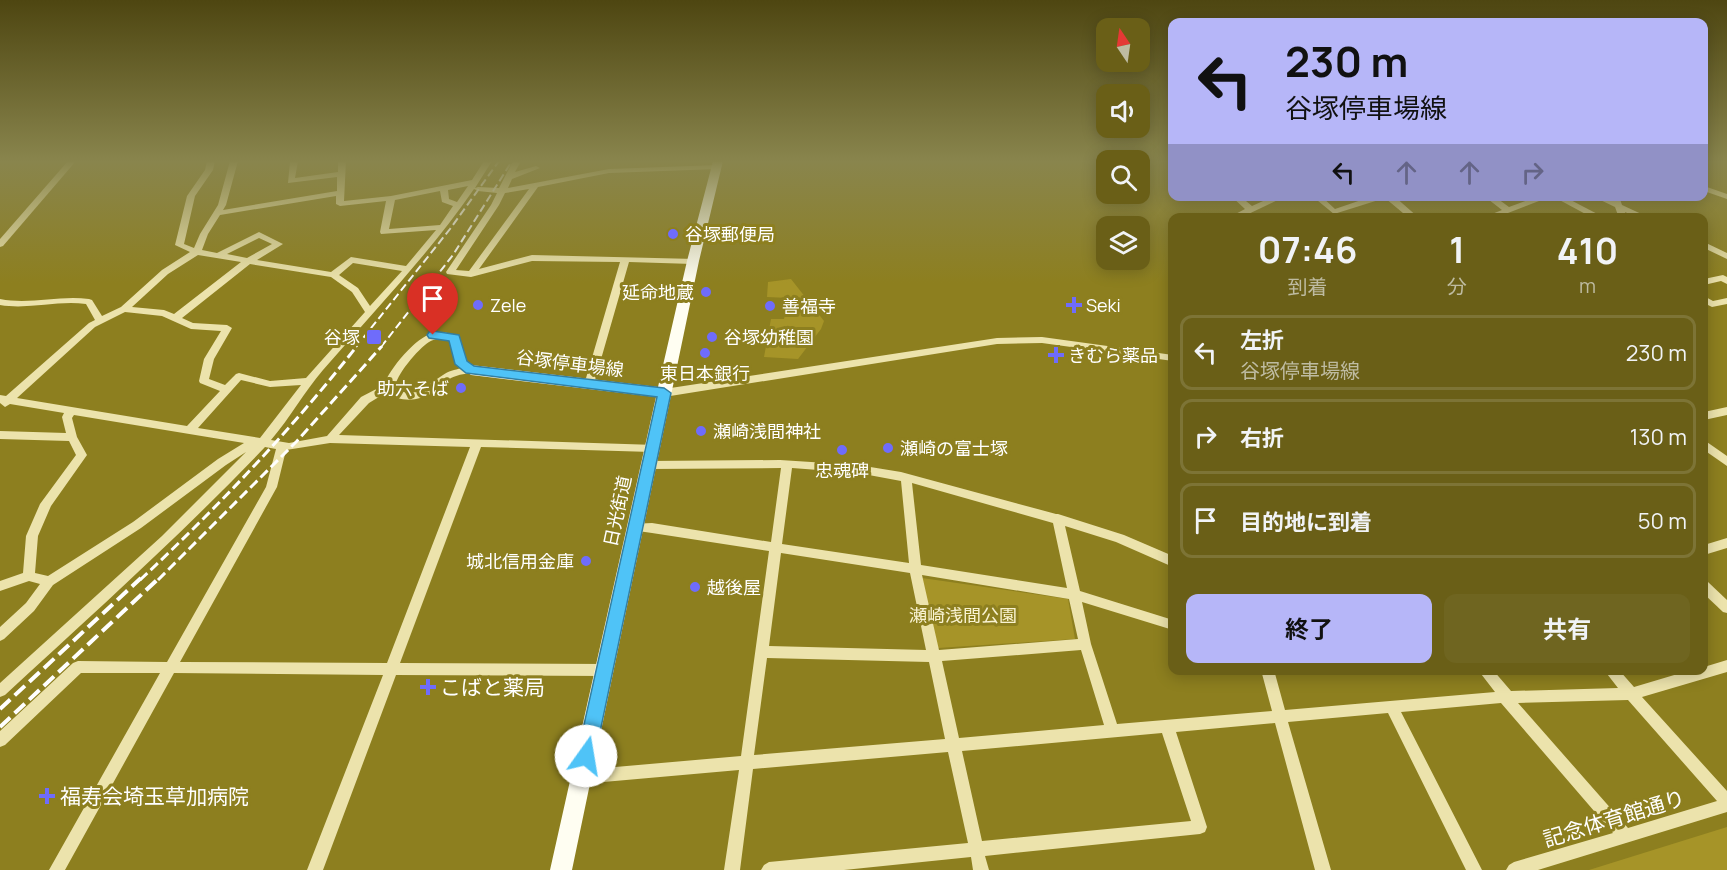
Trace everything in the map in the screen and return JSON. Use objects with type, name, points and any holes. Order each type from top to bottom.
[{"type":"main road","name":"日光街道","points":[[561,870],[650,456],[708,202]]},
{"type":"main road","name":"谷塚停車場線","points":[[471,370],[664,393]]},
{"type":"street","points":[[0,244],[37,202]]},
{"type":"street","points":[[190,202],[179,240],[183,248],[333,275],[351,284],[369,312]]},
{"type":"street","points":[[3,402],[100,320],[124,309],[165,272],[197,252],[204,234],[223,202]]},
{"type":"street","points":[[218,213],[287,202]]},
{"type":"street","points":[[340,202],[340,204],[360,202]]},
{"type":"street","points":[[390,202],[384,232],[440,227]]},
{"type":"street","points":[[449,202],[457,205]]},
{"type":"street","points":[[0,690],[175,531],[286,415],[307,381],[376,307],[460,202]]},
{"type":"street","points":[[495,202],[450,272],[471,274],[532,258],[693,261]]},
{"type":"street","points":[[471,274],[523,202]]},
{"type":"street","points":[[1241,202],[1251,210]]},
{"type":"street","points":[[1244,213],[1270,202]]},
{"type":"street","points":[[1322,202],[1334,212],[1366,202]]},
{"type":"street","points":[[1395,202],[1409,213]]},
{"type":"street","points":[[1496,202],[1506,209]]},
{"type":"street","points":[[1497,213],[1530,202]]},
{"type":"street","points":[[1567,202],[1591,213]]},
{"type":"street","points":[[1609,202],[1635,213]]},
{"type":"street","points":[[1617,202],[1621,213]]},
{"type":"street","points":[[174,319],[248,261],[279,244],[259,235],[219,255]]},
{"type":"street","points":[[1708,247],[1727,256]]},
{"type":"street","points":[[333,275],[351,260],[408,269]]},
{"type":"street","points":[[590,385],[625,261]]},
{"type":"street","points":[[1708,281],[1723,278],[1727,281]]},
{"type":"street","points":[[0,302],[25,307],[73,298],[89,302],[100,320]]},
{"type":"street","points":[[1708,302],[1712,304],[1727,301]]},
{"type":"street","points":[[124,309],[164,313],[191,326],[227,328],[209,359],[204,381],[227,390]]},
{"type":"street","points":[[433,335],[454,338],[462,364],[471,370],[449,375],[424,393],[415,396],[398,395],[391,392],[389,387],[391,380],[424,339],[433,335]]},
{"type":"street","points":[[664,393],[1015,339],[1042,340],[1168,357]]},
{"type":"street","points":[[190,430],[239,376],[270,384],[307,381]]},
{"type":"street","points":[[330,439],[364,400],[389,387]]},
{"type":"street","points":[[3,402],[289,447],[330,439],[477,443],[579,447],[650,456],[858,469],[906,478],[1058,518],[1168,560]]},
{"type":"street","points":[[1708,415],[1727,411]]},
{"type":"street","points":[[29,576],[32,536],[46,504],[82,455],[72,437],[67,417],[71,412]]},
{"type":"street","points":[[0,435],[72,437]]},
{"type":"street","points":[[0,635],[30,607],[49,581],[137,525],[222,462],[260,442]]},
{"type":"street","points":[[315,870],[477,443]]},
{"type":"street","points":[[57,870],[271,487],[282,446]]},
{"type":"street","points":[[1708,447],[1727,462]]},
{"type":"street","points":[[732,870],[787,465]]},
{"type":"street","points":[[906,478],[915,569],[981,870]]},
{"type":"street","points":[[1058,518],[1085,644],[1112,730]]},
{"type":"street","points":[[635,527],[1073,594],[1168,623]]},
{"type":"street","points":[[1708,549],[1727,543]]},
{"type":"street","points":[[0,586],[29,576],[49,581]]},
{"type":"street","points":[[1708,590],[1727,608]]},
{"type":"street","points":[[762,652],[934,656],[1085,644]]},
{"type":"street","points":[[1708,672],[1727,666]]},
{"type":"street","points":[[0,740],[78,667],[605,670]]},
{"type":"street","points":[[1268,675],[1323,870]]},
{"type":"street","points":[[1488,675],[1626,837]]},
{"type":"street","points":[[1614,675],[1727,804]]},
{"type":"street","points":[[581,777],[1506,696],[1631,694],[1696,675]]},
{"type":"street","points":[[1391,706],[1474,870]]},
{"type":"street","points":[[769,870],[1200,827],[1167,726]]},
{"type":"street","name":"記念体育館通り","points":[[1514,870],[1727,804]]},
{"type":"green space","points":[[791,279],[824,321],[821,329],[798,359],[764,357],[771,319],[784,319],[789,298],[767,297],[768,282]]},
{"type":"green space","name":"瀬崎浅間公園","points":[[922,578],[1068,599],[1075,639],[938,648]]},
{"type":"green space","points":[[1727,827],[1727,870],[1589,870]]},
{"type":"railway","points":[[356,347],[470,202]]},
{"type":"railway","points":[[381,347],[453,255],[487,202]]},
{"type":"railway","points":[[140,580],[253,467],[357,346]]},
{"type":"railway","points":[[158,580],[297,441],[382,346]]},
{"type":"railway","points":[[0,709],[141,578]]},
{"type":"railway","points":[[0,727],[159,578]]},
{"type":"place","name":"谷塚郵便局","points":[[673,234]]},
{"type":"place","name":"延命地蔵","points":[[706,292]]},
{"type":"place","name":"Zele","points":[[478,305]]},
{"type":"place","name":"Seki","points":[[1074,305]]},
{"type":"place","name":"善福寺","points":[[770,306]]},
{"type":"place","name":"谷塚","points":[[374,337]]},
{"type":"place","name":"谷塚幼稚園","points":[[712,337]]},
{"type":"place","name":"東日本銀行","points":[[705,353]]},
{"type":"place","name":"きむら薬品","points":[[1056,355]]},
{"type":"place","name":"助六そば","points":[[461,388]]},
{"type":"place","name":"瀬崎浅間神社","points":[[701,431]]},
{"type":"place","name":"瀬崎の富士塚","points":[[888,448]]},
{"type":"place","name":"忠魂碑","points":[[842,450]]},
{"type":"place","name":"城北信用金庫","points":[[586,561]]},
{"type":"place","name":"越後屋","points":[[695,587]]},
{"type":"place","name":"こばと薬局","points":[[428,687]]},
{"type":"place","name":"福寿会埼玉草加病院","points":[[47,796]]},
{"type":"route","points":[[433,335],[452,336],[456,341],[462,364],[471,370],[639,392],[664,393],[586,756]]}]
